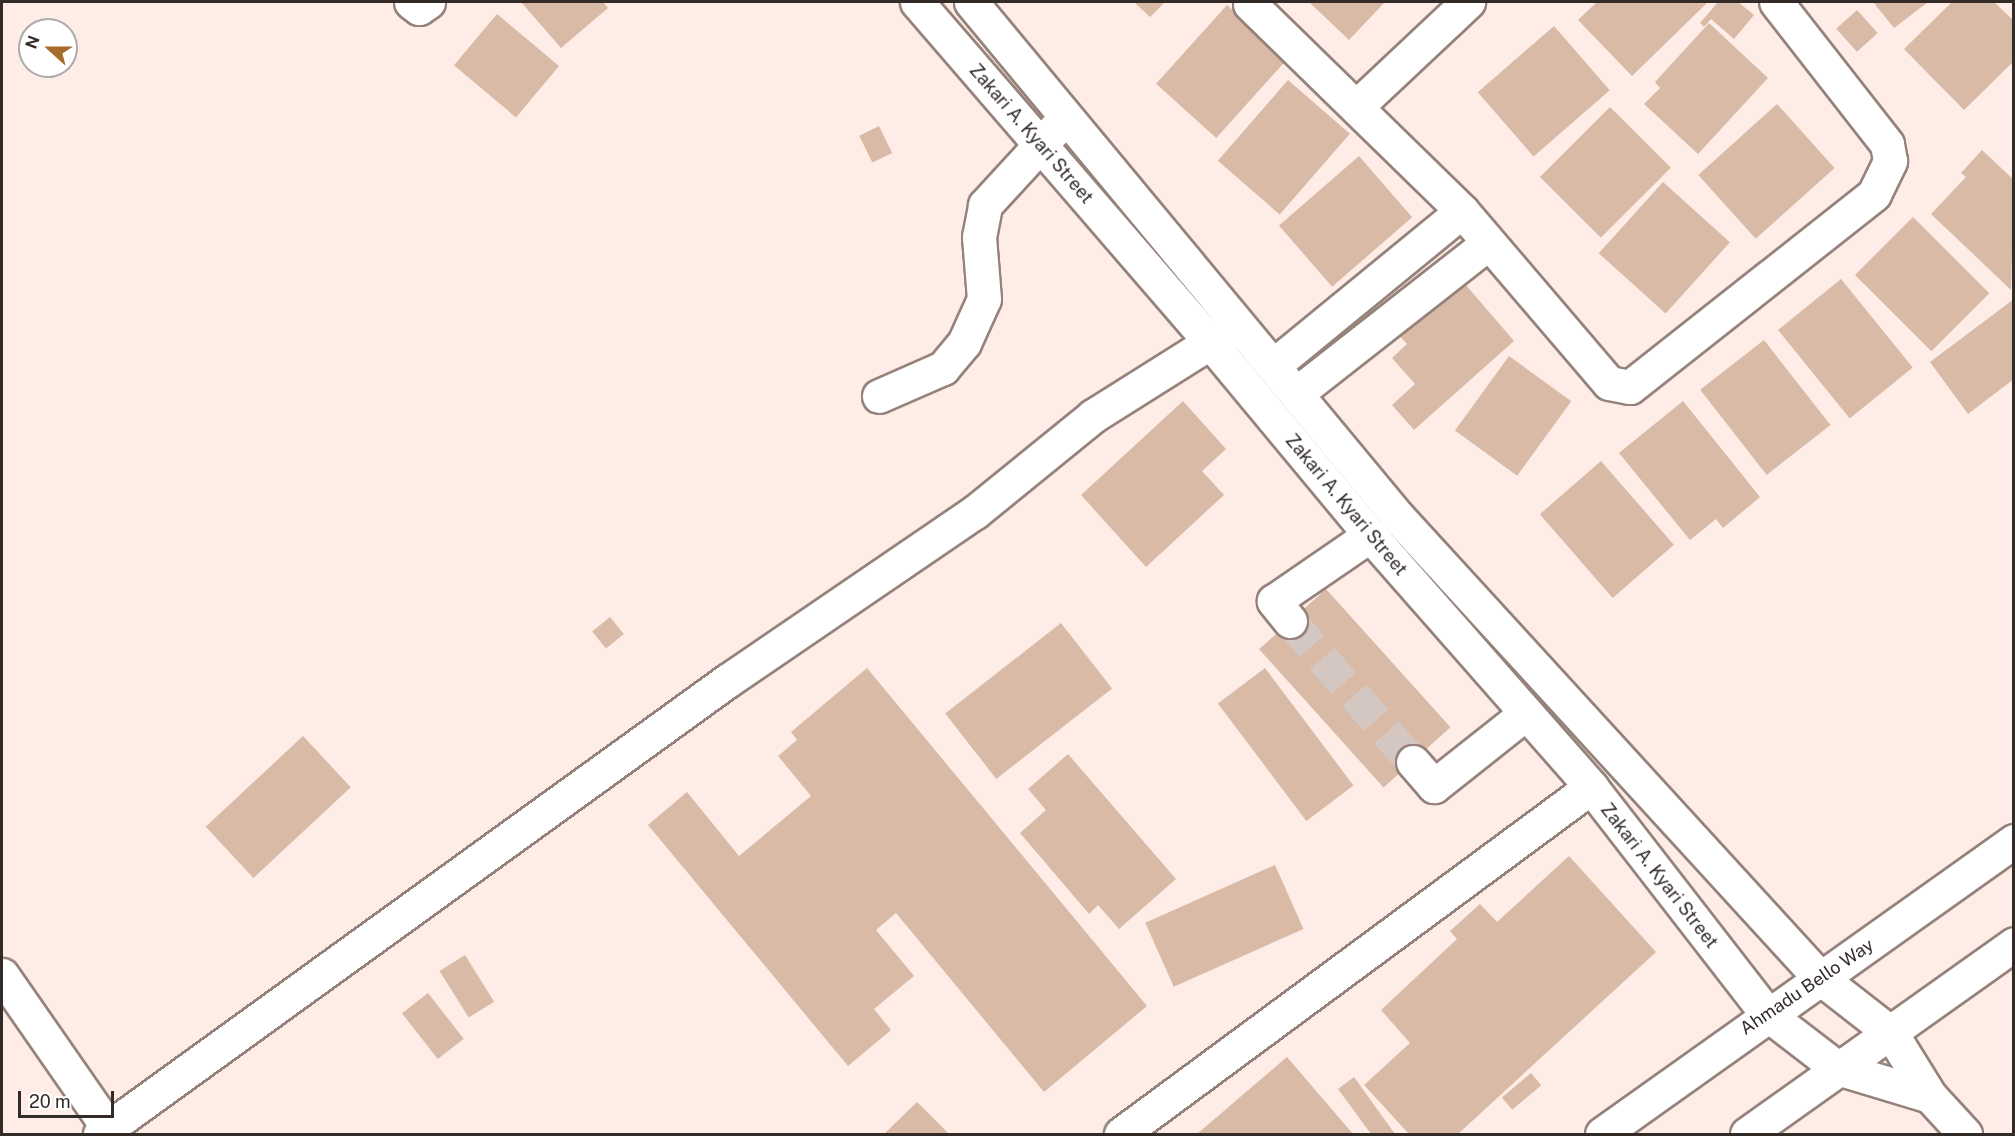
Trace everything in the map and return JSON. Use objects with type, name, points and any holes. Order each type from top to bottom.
[{"type":"street","points":[[411,2],[419,8],[428,2]]},
{"type":"street","name":"Zakari A. Kyari Street","points":[[917,2],[1210,342],[1370,536],[1591,787],[1767,1014],[1838,1068]]},
{"type":"street","name":"Zakari A. Kyari Street","points":[[971,2],[1398,517],[1819,977],[1891,1033]]},
{"type":"street","points":[[1356,107],[1468,2]]},
{"type":"street","points":[[1250,4],[1462,211],[1487,244],[1609,383],[1630,387],[1874,194],[1890,161],[1887,144],[1776,2]]},
{"type":"street","points":[[879,396],[943,368],[964,343],[984,299],[979,237],[985,205],[1067,116]]},
{"type":"street","points":[[1274,365],[1462,211]]},
{"type":"street","points":[[1297,393],[1487,244]]},
{"type":"street","points":[[1349,303],[1378,331]]},
{"type":"street","points":[[2,975],[104,1130],[727,681],[975,512],[1093,416],[1239,323]]},
{"type":"street","points":[[1290,621],[1274,601],[1370,536]]},
{"type":"street","points":[[1413,762],[1434,786],[1526,713]]},
{"type":"street","points":[[1121,1134],[1591,787]]},
{"type":"street","name":"Ahmadu Bello Way","points":[[1602,1134],[1819,977],[2013,842]]},
{"type":"street","points":[[1747,1134],[2013,944]]},
{"type":"street","points":[[1891,1033],[1930,1096],[1965,1134]]},
{"type":"street","points":[[1838,1068],[1930,1096]]},
{"type":"building","points":[[521,2],[603,2],[608,8],[561,48]]},
{"type":"building","points":[[1134,2],[1165,2],[1150,17]]},
{"type":"building","points":[[1309,2],[1385,2],[1349,40]]},
{"type":"building","points":[[1597,2],[1704,2],[1706,4],[1632,76],[1578,20]]},
{"type":"building","points":[[1718,2],[1738,2],[1754,15],[1734,39],[1711,19],[1704,27],[1700,23]]},
{"type":"building","points":[[1873,2],[1928,2],[1894,28]]},
{"type":"building","points":[[1952,2],[1994,2],[2014,21],[2014,61],[1964,110],[1904,49]]},
{"type":"building","points":[[1227,5],[1287,59],[1216,138],[1156,84]]},
{"type":"building","points":[[1857,10],[1878,33],[1857,52],[1836,29]]},
{"type":"building","points":[[497,14],[559,66],[516,117],[454,65]]},
{"type":"building","points":[[1709,23],[1768,78],[1698,154],[1644,104],[1660,88],[1655,82]]},
{"type":"building","points":[[1554,26],[1610,90],[1534,156],[1478,92]]},
{"type":"building","points":[[1288,80],[1350,134],[1280,215],[1218,161]]},
{"type":"building","points":[[1777,104],[1835,168],[1756,239],[1698,175]]},
{"type":"building","points":[[1610,107],[1671,168],[1601,238],[1540,177]]},
{"type":"building","points":[[879,126],[892,153],[872,163],[859,136]]},
{"type":"building","points":[[1982,150],[2014,180],[2011,290],[1931,214],[1966,177],[1961,173]]},
{"type":"building","points":[[1359,156],[1412,217],[1332,287],[1279,226]]},
{"type":"building","points":[[1663,182],[1730,242],[1666,314],[1599,253]]},
{"type":"building","points":[[1913,217],[1989,293],[1931,351],[1855,275]]},
{"type":"building","points":[[1459,277],[1514,341],[1414,430],[1392,405],[1415,384],[1392,358],[1407,344],[1397,333]]},
{"type":"building","points":[[1841,279],[1913,368],[1850,419],[1778,330]]},
{"type":"building","points":[[2014,299],[2014,379],[1968,414],[1930,362]]},
{"type":"building","points":[[1764,340],[1830,425],[1767,475],[1700,390]]},
{"type":"building","points":[[1509,356],[1571,401],[1517,476],[1455,430]]},
{"type":"building","points":[[1183,401],[1226,449],[1202,471],[1224,495],[1146,567],[1081,495]]},
{"type":"building","points":[[1683,401],[1760,497],[1723,528],[1716,519],[1690,540],[1619,453]]},
{"type":"building","points":[[1601,461],[1674,545],[1613,598],[1540,514]]},
{"type":"building","points":[[1326,589],[1450,727],[1384,787],[1259,649]]},
{"type":"building","points":[[610,617],[624,634],[606,649],[592,631]]},
{"type":"building","points":[[1061,623],[1112,688],[996,779],[945,714]]},
{"type":"building","points":[[867,668],[1147,1006],[1044,1092],[896,913],[876,930],[914,976],[874,1009],[891,1030],[848,1066],[648,825],[687,792],[739,856],[811,796],[778,756],[797,740],[791,732]]},
{"type":"building","points":[[1265,668],[1353,785],[1306,821],[1218,704]]},
{"type":"building","points":[[303,736],[351,787],[253,878],[206,827]]},
{"type":"building","points":[[1068,754],[1176,879],[1119,929],[1098,905],[1089,914],[1020,833],[1046,810],[1028,789]]},
{"type":"building","points":[[1569,856],[1656,952],[1458,1134],[1409,1134],[1364,1085],[1410,1043],[1381,1010],[1457,939],[1450,931],[1480,904],[1497,922]]},
{"type":"building","points":[[1275,865],[1303,929],[1174,987],[1145,923]]},
{"type":"building","points":[[465,955],[494,1002],[469,1018],[440,971]]},
{"type":"building","points":[[428,993],[464,1039],[438,1059],[402,1013]]},
{"type":"building","points":[[1287,1057],[1353,1134],[1197,1134]]},
{"type":"building","points":[[1531,1073],[1541,1085],[1512,1110],[1502,1097]]},
{"type":"building","points":[[1354,1077],[1395,1134],[1371,1134],[1338,1089]]},
{"type":"building","points":[[917,1102],[949,1134],[884,1134]]},
{"type":"tunnel","points":[[1290,621],[1413,762]]}]
